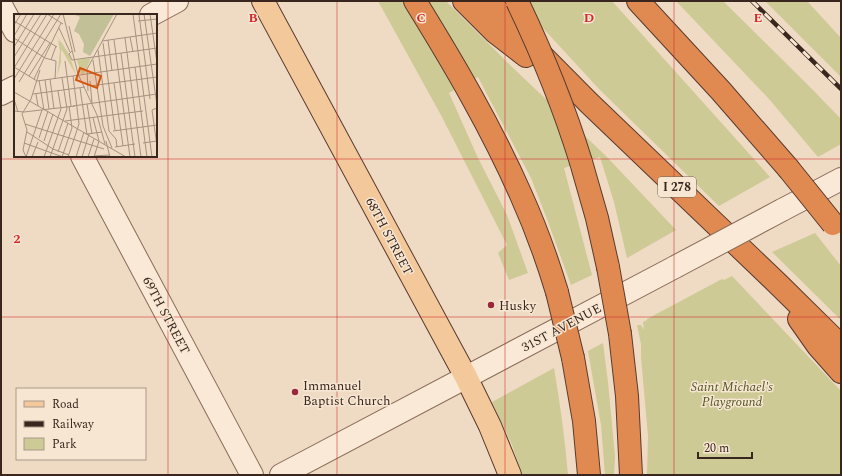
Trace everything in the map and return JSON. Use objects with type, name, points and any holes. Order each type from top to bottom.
[{"type":"highway","points":[[415,1],[465,84],[493,136],[521,195],[544,254],[557,292],[573,358],[584,421],[588,475]]},
{"type":"highway","points":[[464,1],[495,32],[589,104]]},
{"type":"highway","name":"I 278","points":[[488,1],[589,104],[841,346]]},
{"type":"highway","points":[[517,1],[556,90],[581,162],[601,234],[620,334],[627,396],[631,475]]},
{"type":"highway","points":[[638,1],[726,95],[788,168],[838,231]]},
{"type":"highway","points":[[764,271],[818,346],[841,372]]},
{"type":"main road","name":"68TH STREET","points":[[263,1],[466,377],[490,426],[510,475]]},
{"type":"street","points":[[153,14],[177,1]]},
{"type":"street","points":[[1,5],[14,29]]},
{"type":"street","points":[[1,94],[14,88]]},
{"type":"street","name":"69TH STREET","points":[[83,157],[252,475]]},
{"type":"street","name":"31ST AVENUE","points":[[281,475],[841,179]]},
{"type":"green space","points":[[378,1],[446,1],[512,67],[606,156],[676,230],[627,258],[614,202],[600,157],[564,168],[592,275],[571,285],[531,178],[478,77],[449,93],[478,158],[507,215],[528,273],[509,280],[498,253],[507,245],[442,117]]},
{"type":"green space","points":[[518,1],[612,1],[770,177],[719,206],[599,89]]},
{"type":"green space","points":[[676,1],[723,1],[841,119],[841,144],[818,157],[769,99]]},
{"type":"green space","points":[[765,1],[807,1],[841,38],[841,77]]},
{"type":"green space","points":[[815,233],[841,266],[841,320],[772,252]]},
{"type":"green space","name":"Saint Michael's Playground","points":[[732,276],[841,391],[841,475],[647,475],[648,436],[641,344],[637,325],[641,325],[644,330],[643,322],[647,319],[722,279],[724,280]]},
{"type":"green space","points":[[603,343],[615,456],[614,475],[605,475],[601,425],[588,351]]},
{"type":"green space","points":[[554,368],[568,475],[522,475],[512,445],[492,402]]},
{"type":"railway","points":[[752,1],[841,89]]},
{"type":"place","name":"Husky","points":[[491,305]]},
{"type":"place","name":"Immanuel Baptist Church","points":[[295,392]]}]
